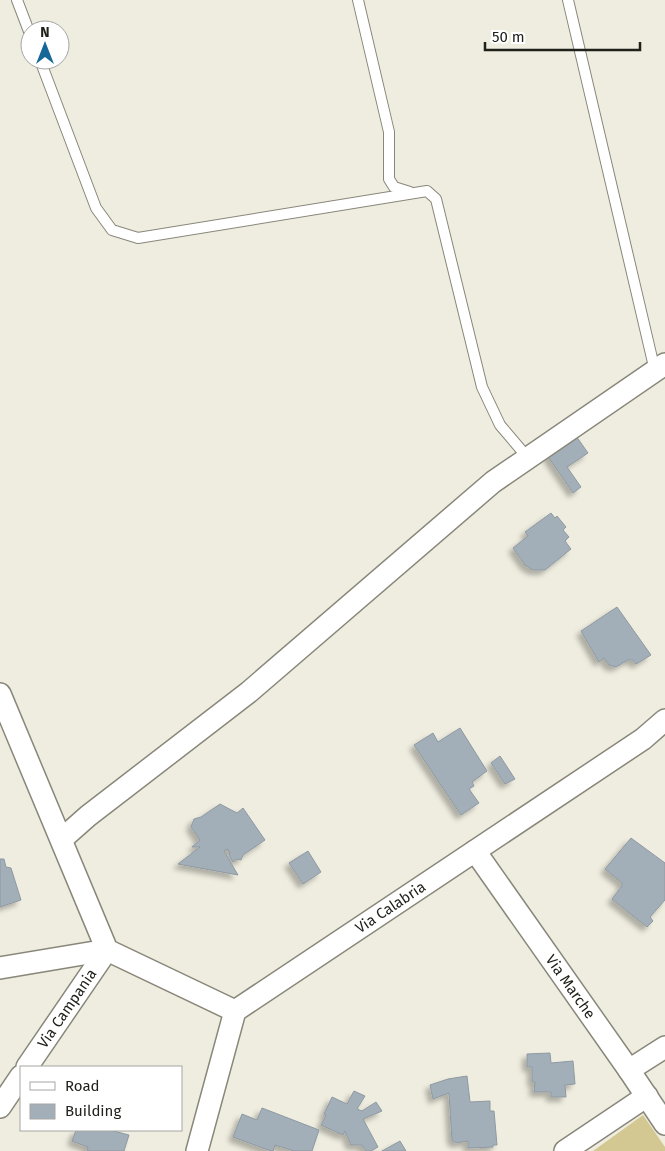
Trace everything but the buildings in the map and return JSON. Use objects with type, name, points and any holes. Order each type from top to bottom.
[{"type":"street","points":[[62,840],[88,816],[249,692],[493,482],[660,368]]},
{"type":"street","points":[[0,694],[107,950]]},
{"type":"street","name":"Via Calabria","points":[[235,1011],[643,740],[665,720]]},
{"type":"street","name":"Via Marche","points":[[475,851],[665,1124]]},
{"type":"street","points":[[0,968],[107,950],[235,1011],[197,1151]]},
{"type":"street","name":"Via Campania","points":[[28,1066],[107,950]]},
{"type":"street","points":[[629,1070],[665,1047]]},
{"type":"street","points":[[0,1107],[20,1077]]},
{"type":"street","points":[[566,1151],[647,1096]]},
{"type":"lane","points":[[17,0],[25,20]]},
{"type":"lane","points":[[358,0],[389,132],[389,179],[394,187],[413,193]]},
{"type":"lane","points":[[568,0],[660,368]]},
{"type":"lane","points":[[44,70],[96,208],[112,230],[138,238],[428,191],[436,199],[482,387],[500,425],[528,458]]},
{"type":"shaded area","points":[[643,1115],[665,1147],[665,1151],[593,1151]]}]
